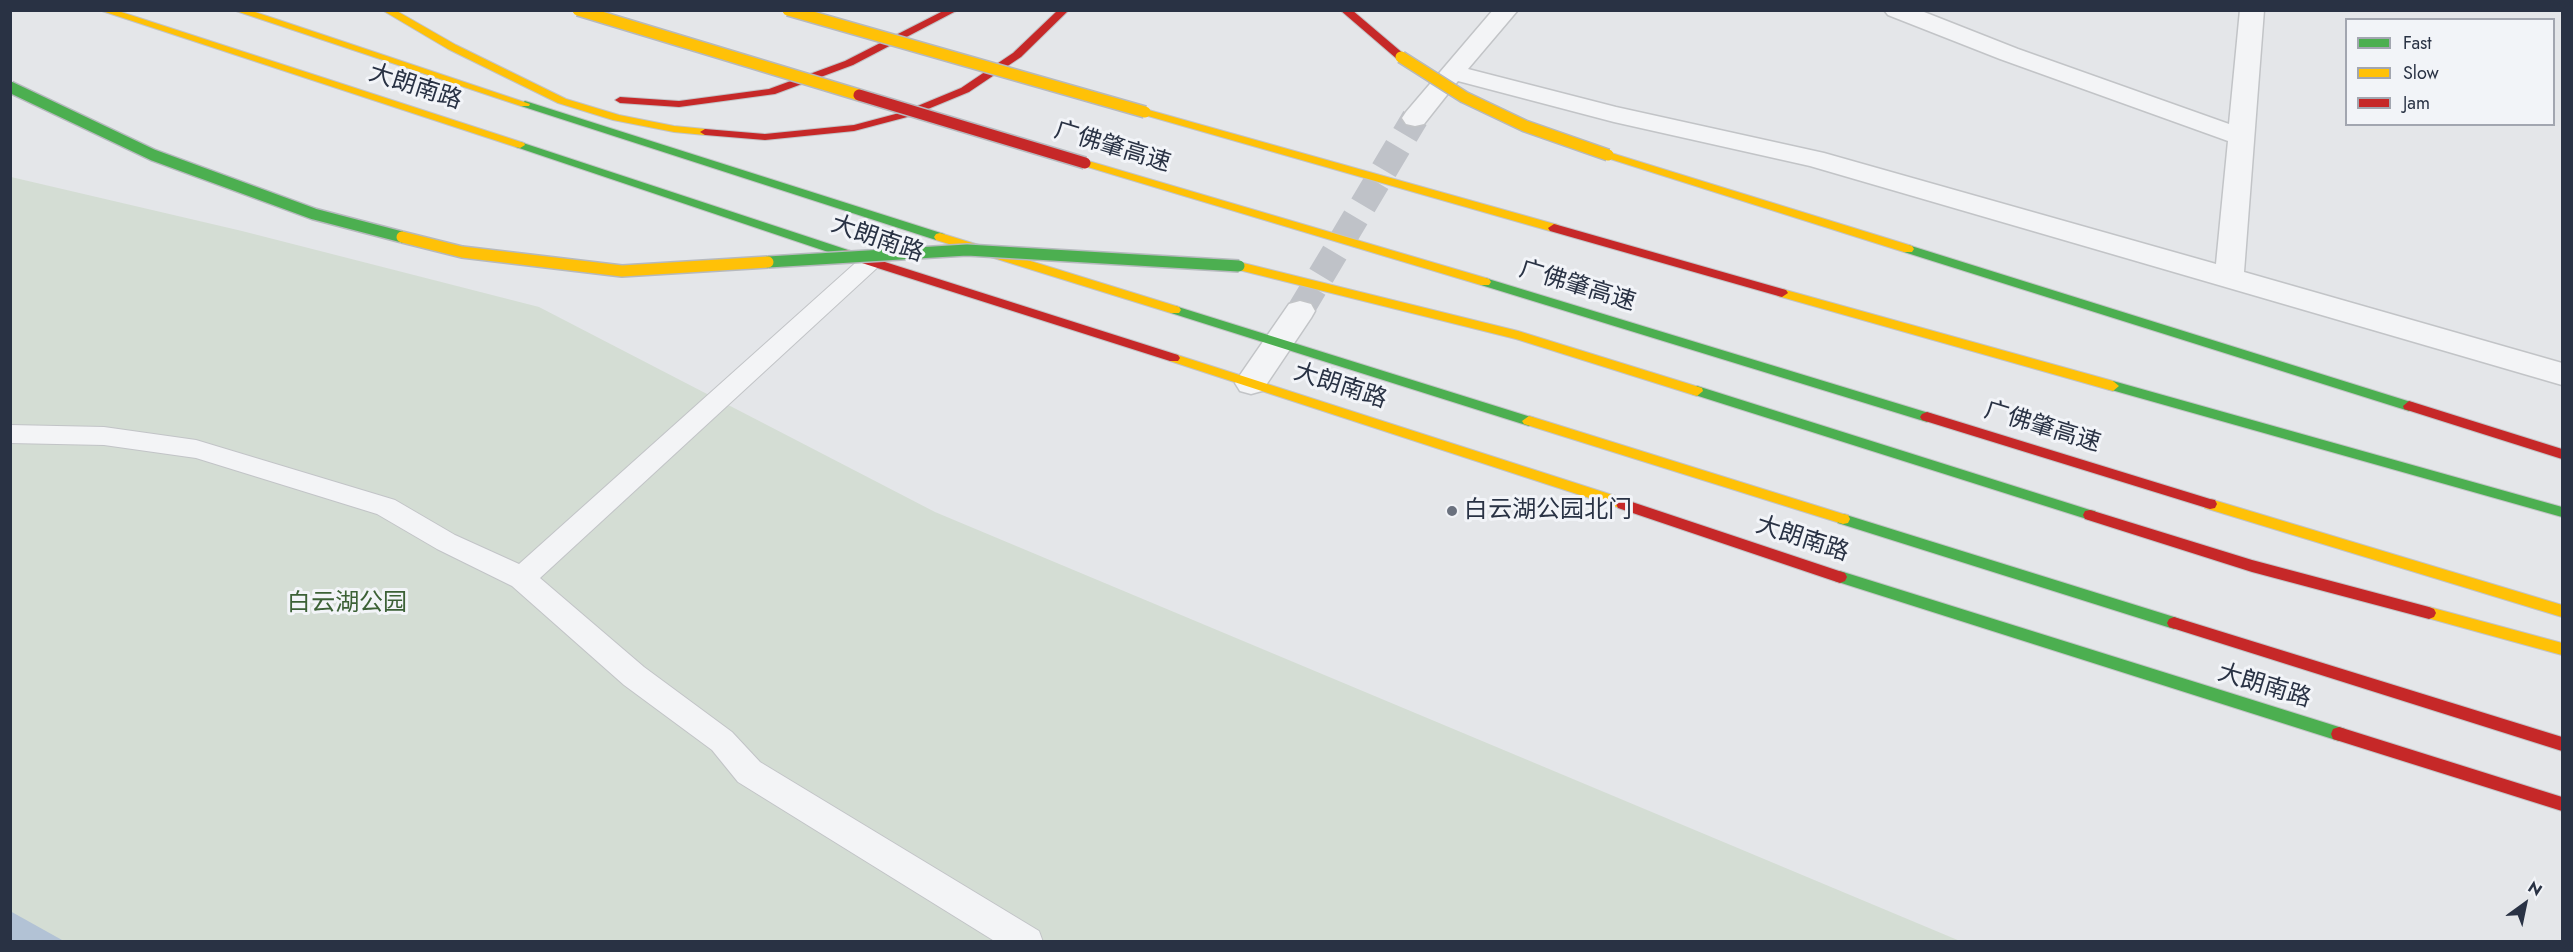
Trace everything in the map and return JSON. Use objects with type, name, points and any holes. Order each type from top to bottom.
[{"type":"main road","name":"大朗南路","points":[[104,10],[766,225],[870,262],[1251,383],[1841,577],[2562,804]]},
{"type":"main road","name":"大朗南路","points":[[238,10],[796,192],[2562,744]]},
{"type":"main road","name":"广佛肇高速","points":[[578,10],[1472,278],[2562,610]]},
{"type":"main road","name":"广佛肇高速","points":[[788,10],[1922,333],[2562,512]]},
{"type":"main road","points":[[391,13],[568,87],[598,97],[634,103],[679,104],[771,92],[849,63],[953,10]]},
{"type":"main road","points":[[391,13],[452,47],[562,101],[617,118],[674,129],[765,137],[854,128],[907,114],[965,90],[1017,55],[1064,10]]},
{"type":"main road","points":[[1345,10],[1401,57],[1474,102],[1525,126],[1608,155],[2562,454]]},
{"type":"main road","points":[[10,87],[153,155],[314,214],[462,252],[622,271],[967,250],[1239,266],[1518,335],[2252,566],[2562,649]]},
{"type":"street","points":[[1416,118],[1506,10]]},
{"type":"street","points":[[1896,10],[2008,54],[2241,137]]},
{"type":"street","points":[[2229,278],[2252,10]]},
{"type":"street","points":[[1452,72],[1614,114],[1815,159],[2562,374]]},
{"type":"street","points":[[1251,383],[1300,310]]},
{"type":"lane","points":[[522,578],[870,262]]},
{"type":"lane","points":[[10,434],[104,436],[196,449],[386,507],[446,542],[522,578],[634,676],[722,741],[749,772],[1027,942]]},
{"type":"green space","name":"白云湖公园","points":[[11,177],[242,231],[539,307],[935,512],[1960,941],[11,942]]},
{"type":"water","points":[[10,911],[62,940],[63,941],[11,941]]},
{"type":"tunnel","points":[[1300,311],[1415,118]]},
{"type":"traffic: fast","points":[[10,87],[153,155],[314,214],[402,237]]},
{"type":"traffic: fast","points":[[525,104],[940,237]]},
{"type":"traffic: fast","points":[[520,145],[847,254]]},
{"type":"traffic: fast","points":[[1908,249],[2409,406]]},
{"type":"traffic: fast","points":[[768,262],[967,250],[1239,266]]},
{"type":"traffic: fast","points":[[1485,282],[1927,417]]},
{"type":"traffic: fast","points":[[1175,310],[1529,421]]},
{"type":"traffic: fast","points":[[2113,386],[2562,512]]},
{"type":"traffic: fast","points":[[1697,391],[2090,515]]},
{"type":"traffic: fast","points":[[1843,519],[2174,623]]},
{"type":"traffic: fast","points":[[1840,577],[2339,734]]},
{"type":"traffic: slow","points":[[104,10],[520,145]]},
{"type":"traffic: slow","points":[[238,10],[525,104]]},
{"type":"traffic: slow","points":[[387,10],[452,47],[562,101],[617,118],[674,129],[705,132]]},
{"type":"traffic: slow","points":[[578,10],[859,95]]},
{"type":"traffic: slow","points":[[788,10],[1145,112]]},
{"type":"traffic: slow","points":[[1401,57],[1464,97],[1525,126],[1608,155]]},
{"type":"traffic: slow","points":[[1145,112],[1554,228]]},
{"type":"traffic: slow","points":[[1608,155],[1908,249]]},
{"type":"traffic: slow","points":[[1085,163],[1485,282]]},
{"type":"traffic: slow","points":[[402,237],[462,252],[622,271],[768,262]]},
{"type":"traffic: slow","points":[[940,237],[1175,310]]},
{"type":"traffic: slow","points":[[1239,266],[1518,335],[1697,391]]},
{"type":"traffic: slow","points":[[1782,293],[2113,386]]},
{"type":"traffic: slow","points":[[1174,358],[1623,504]]},
{"type":"traffic: slow","points":[[1529,421],[1843,519]]},
{"type":"traffic: slow","points":[[2210,504],[2562,611]]},
{"type":"traffic: slow","points":[[2429,613],[2562,649]]},
{"type":"traffic: jam","points":[[620,100],[679,104],[771,92],[849,63],[953,10]]},
{"type":"traffic: jam","points":[[705,132],[765,137],[854,128],[907,114],[965,90],[1017,55],[1064,10]]},
{"type":"traffic: jam","points":[[1345,10],[1401,57]]},
{"type":"traffic: jam","points":[[859,95],[1085,163]]},
{"type":"traffic: jam","points":[[1554,228],[1782,293]]},
{"type":"traffic: jam","points":[[847,254],[1174,358]]},
{"type":"traffic: jam","points":[[2409,406],[2562,454]]},
{"type":"traffic: jam","points":[[1927,417],[2210,504]]},
{"type":"traffic: jam","points":[[1623,504],[1840,577]]},
{"type":"traffic: jam","points":[[2090,515],[2252,566],[2429,613]]},
{"type":"traffic: jam","points":[[2174,623],[2562,744]]},
{"type":"traffic: jam","points":[[2339,734],[2562,804]]},
{"type":"place","name":"白云湖公园北门","points":[[1452,511]]}]
